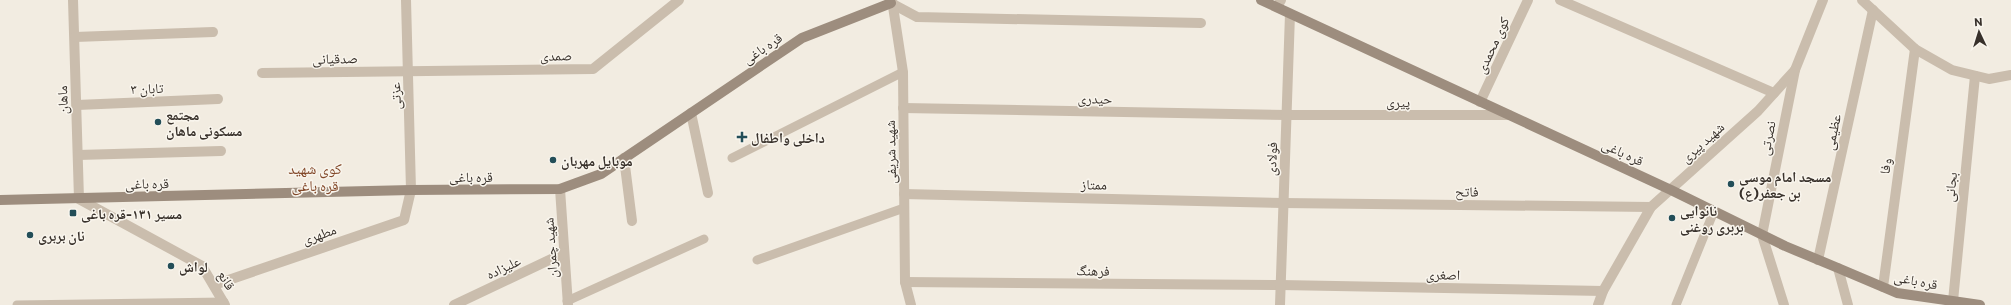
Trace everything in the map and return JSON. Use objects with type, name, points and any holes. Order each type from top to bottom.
[{"type":"main road","name":"قره باغی","points":[[1262,0],[1279,4],[1290,14],[1671,190],[1762,235],[1818,260],[1897,293],[1980,305]]},
{"type":"main road","name":"قره باغی","points":[[0,200],[411,190],[560,189],[601,174],[802,38],[891,1]]},
{"type":"street","name":"ماهان","points":[[74,0],[79,199]]},
{"type":"street","name":"عزتی","points":[[406,0],[411,190]]},
{"type":"street","name":"صمدی","points":[[408,71],[593,69],[679,0]]},
{"type":"street","name":"کوی محمدی","points":[[1480,102],[1528,0]]},
{"type":"street","points":[[1560,0],[1774,93]]},
{"type":"street","name":"شهید پیری","points":[[1598,305],[1603,291],[1651,207],[1758,111],[1795,70],[1823,0]]},
{"type":"street","points":[[1862,0],[1915,49],[1952,70],[1989,78],[2011,75]]},
{"type":"street","points":[[891,1],[916,17],[1200,23]]},
{"type":"street","name":"شهید شریفى","points":[[891,1],[903,72],[905,282],[911,305]]},
{"type":"street","name":"عظیمی","points":[[1818,260],[1873,10]]},
{"type":"street","name":"فولادی","points":[[1280,305],[1290,14]]},
{"type":"street","points":[[74,37],[213,32]]},
{"type":"street","name":"وفا","points":[[1883,287],[1915,49]]},
{"type":"street","name":"نصرتی","points":[[1762,235],[1795,70]]},
{"type":"street","name":"صدقیانی","points":[[262,73],[408,71]]},
{"type":"street","name":"بجانی","points":[[1953,301],[1975,76]]},
{"type":"street","name":"تابان ۳","points":[[77,105],[218,99]]},
{"type":"street","name":"حیدری","points":[[903,108],[1287,115]]},
{"type":"street","points":[[691,113],[708,193]]},
{"type":"street","name":"پیری","points":[[1287,115],[1509,115]]},
{"type":"street","points":[[78,155],[221,151]]},
{"type":"street","points":[[624,158],[632,222]]},
{"type":"street","name":"شهید چمران","points":[[560,189],[568,303]]},
{"type":"street","name":"مطهری","points":[[214,285],[404,220],[411,190]]},
{"type":"street","name":"ممتاز","points":[[904,194],[1283,203]]},
{"type":"street","name":"قانع","points":[[79,199],[202,266],[225,303]]},
{"type":"street","name":"فاتح","points":[[1283,203],[1651,207]]},
{"type":"street","points":[[1762,235],[1784,305]]},
{"type":"street","name":"علیزاده","points":[[454,305],[564,253]]},
{"type":"street","points":[[1838,268],[1848,305]]},
{"type":"street","name":"فرهنگ","points":[[905,282],[1281,285]]},
{"type":"street","name":"اصغری","points":[[1281,285],[1603,291]]},
{"type":"lane","points":[[732,158],[903,72]]},
{"type":"lane","points":[[757,260],[904,208]]},
{"type":"lane","points":[[1676,305],[1714,211]]},
{"type":"lane","points":[[568,303],[704,239]]},
{"type":"lane","points":[[17,305],[225,303]]},
{"type":"place","name":"مجتمع مسکونی ماهان","points":[[158,122]]},
{"type":"place","name":"داخلی واطفال","points":[[742,137]]},
{"type":"place","name":"موبایل مهربان","points":[[553,160]]},
{"type":"place","name":"مسجد امام موسی بن جعفر(ع)","points":[[1731,184]]},
{"type":"place","name":"مسیر ۱۳۱-قره باغی","points":[[73,213]]},
{"type":"place","name":"نانوایی بربری روغنی","points":[[1672,218]]},
{"type":"place","name":"نان بربری","points":[[30,235]]},
{"type":"place","name":"لواش","points":[[171,266]]},
{"type":"district","name":"کوی شهید قره باغی","points":[[315,176]]}]
